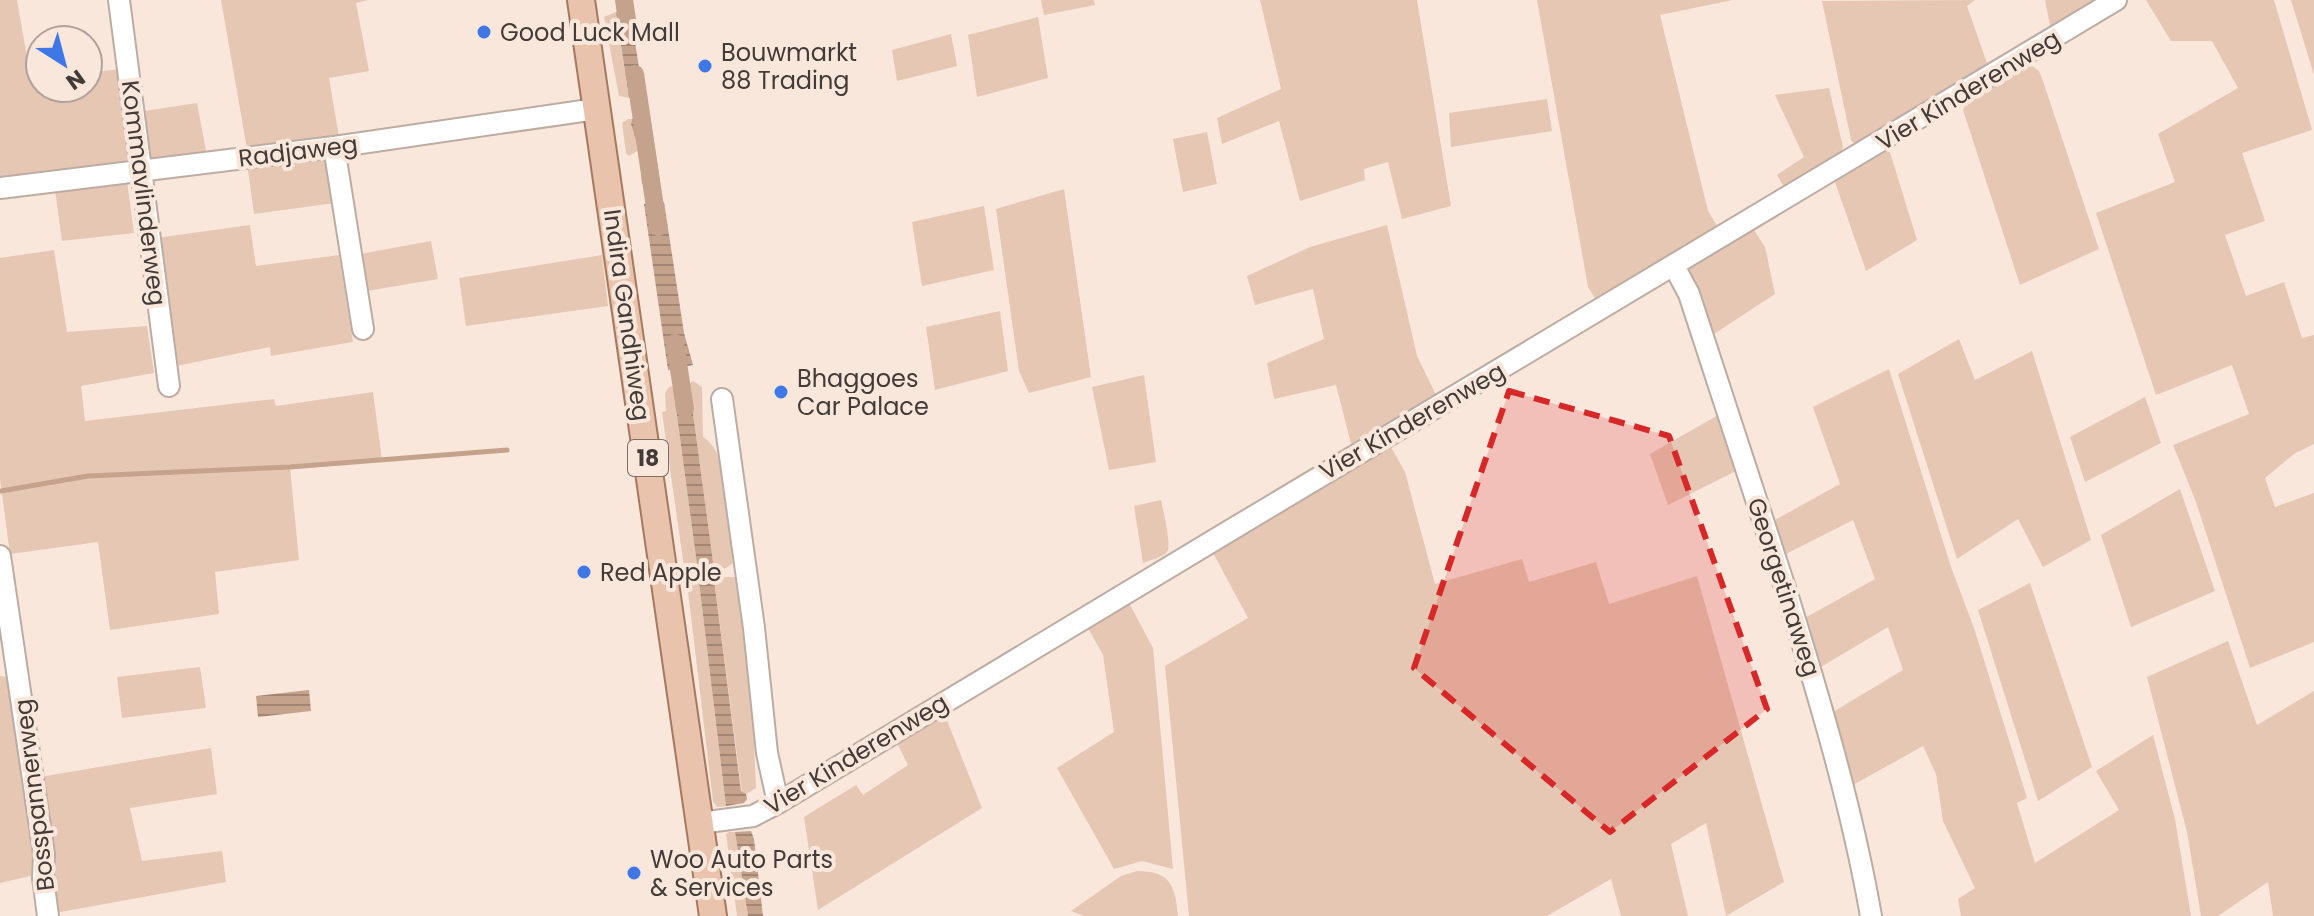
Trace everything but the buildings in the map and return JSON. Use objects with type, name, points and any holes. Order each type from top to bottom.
[{"type":"main road","name":"Indira Gandhiweg","points":[[581,0],[710,822],[713,916]]},
{"type":"street","name":"Kommavlinderweg","points":[[119,0],[169,386]]},
{"type":"street","name":"Vier Kinderenweg","points":[[710,822],[753,816],[778,803],[1089,613],[2116,0]]},
{"type":"street","name":"Radjaweg","points":[[0,188],[334,147],[596,109]]},
{"type":"street","points":[[334,147],[363,329]]},
{"type":"street","name":"Georgetinaweg","points":[[1674,266],[1689,294],[1816,687],[1860,851],[1871,916]]},
{"type":"street","points":[[722,399],[752,613],[767,753],[778,803]]},
{"type":"street","name":"Bosspannerweg","points":[[0,556],[44,854],[43,878],[48,916]]},
{"type":"highlighted area","points":[[1509,391],[1669,436],[1767,709],[1610,832],[1414,668]]},
{"type":"shaded area","points":[[0,0],[17,0],[24,40],[24,104],[104,104],[104,71],[120,69],[135,165],[0,181]]},
{"type":"shaded area","points":[[221,0],[368,0],[356,3],[369,71],[329,78],[339,137],[247,149]]},
{"type":"shaded area","points":[[1041,0],[1094,0],[1095,5],[1044,15]]},
{"type":"shaded area","points":[[1260,0],[1417,0],[1451,206],[1402,219],[1388,162],[1364,169],[1365,180],[1300,201],[1279,121],[1222,144],[1217,118],[1281,89]]},
{"type":"shaded area","points":[[1537,0],[1733,0],[1660,15],[1708,211],[1719,229],[1597,301],[1588,287]]},
{"type":"shaded area","points":[[1975,0],[1967,6],[1988,66],[1857,146],[1851,140],[1822,1]]},
{"type":"shaded area","points":[[2045,0],[2101,0],[2051,30]]},
{"type":"shaded area","points":[[2146,0],[2274,0],[2312,130],[2242,153],[2265,221],[2225,235],[2246,296],[2284,282],[2302,338],[2314,335],[2314,444],[2294,454],[2265,478],[2275,507],[2314,493],[2314,642],[2250,668],[2196,502],[2173,445],[2249,414],[2232,365],[2156,395],[2096,213],[2175,182],[2158,134],[2238,88],[2212,41],[2171,41]]},
{"type":"shaded area","points":[[2291,0],[2314,0],[2314,75]]},
{"type":"shaded area","points":[[630,9],[643,94],[629,98],[616,12]]},
{"type":"shaded area","points":[[616,12],[629,98],[619,96],[604,17]]},
{"type":"shaded area","points":[[1038,17],[1048,78],[977,97],[968,35]]},
{"type":"shaded area","points":[[951,34],[957,66],[897,81],[892,50]]},
{"type":"shaded area","points":[[2032,66],[2039,71],[2043,81],[2099,249],[2020,285],[1963,110],[1967,101],[2023,68]]},
{"type":"shaded area","points":[[1829,88],[1843,147],[1840,156],[1785,189],[1777,175],[1804,157],[1775,95]]},
{"type":"shaded area","points":[[1547,99],[1552,131],[1451,147],[1449,113]]},
{"type":"shaded area","points":[[197,103],[207,156],[150,163],[144,111]]},
{"type":"shaded area","points":[[650,116],[660,182],[642,184],[639,150],[631,124],[632,119]]},
{"type":"shaded area","points":[[632,119],[639,150],[629,156],[622,123]]},
{"type":"shaded area","points":[[1207,132],[1217,184],[1183,192],[1173,139]]},
{"type":"shaded area","points":[[1889,149],[1917,240],[1866,271],[1835,182]]},
{"type":"shaded area","points":[[328,153],[335,203],[254,214],[247,163]]},
{"type":"shaded area","points":[[127,181],[134,233],[62,241],[55,190]]},
{"type":"shaded area","points":[[1064,189],[1091,377],[1029,393],[1019,371],[996,209]]},
{"type":"shaded area","points":[[664,202],[684,333],[693,365],[668,370],[644,204]]},
{"type":"shaded area","points":[[984,206],[994,270],[922,286],[912,222]]},
{"type":"shaded area","points":[[250,225],[256,266],[339,255],[353,342],[271,356],[270,347],[176,366],[156,238]]},
{"type":"shaded area","points":[[1387,225],[1417,356],[1436,395],[1351,444],[1336,385],[1274,399],[1267,363],[1324,339],[1313,289],[1255,305],[1247,276],[1310,247]]},
{"type":"shaded area","points":[[1754,230],[1765,247],[1775,294],[1711,336],[1687,272],[1693,265]]},
{"type":"shaded area","points":[[431,241],[438,279],[367,291],[360,254]]},
{"type":"shaded area","points":[[54,250],[67,332],[147,326],[154,373],[81,386],[85,421],[274,399],[276,406],[373,392],[382,460],[290,467],[299,560],[215,572],[219,614],[110,630],[98,542],[10,554],[0,479],[0,258]]},
{"type":"shaded area","points":[[602,255],[608,306],[466,326],[459,278]]},
{"type":"shaded area","points":[[1000,311],[1008,371],[935,390],[926,327]]},
{"type":"shaded area","points":[[1959,339],[1975,380],[2032,351],[2091,540],[2043,567],[2018,519],[1957,559],[1898,374]]},
{"type":"shaded area","points":[[1889,369],[2027,798],[2017,803],[2035,863],[2119,810],[2096,771],[2153,735],[2175,819],[2191,916],[1961,916],[1958,899],[1975,888],[1943,821],[1936,774],[1923,746],[1853,785],[1833,712],[1903,670],[1888,627],[1819,668],[1803,619],[1875,579],[1853,520],[1784,555],[1773,521],[1840,484],[1813,407]]},
{"type":"shaded area","points":[[1144,375],[1156,462],[1109,470],[1092,387]]},
{"type":"shaded area","points":[[693,381],[702,387],[703,437],[712,446],[725,475],[736,561],[726,568],[714,569],[689,384]]},
{"type":"shaded area","points":[[689,384],[714,569],[698,572],[673,386]]},
{"type":"shaded area","points":[[673,386],[698,572],[685,574],[662,412],[666,411],[665,393]]},
{"type":"shaded area","points":[[2145,397],[2161,443],[2085,482],[2070,437]]},
{"type":"shaded area","points":[[1720,414],[1738,470],[1668,505],[1650,454]]},
{"type":"shaded area","points":[[1391,447],[1405,472],[1435,584],[1522,559],[1529,582],[1596,562],[1609,604],[1697,576],[1784,882],[1726,916],[1706,823],[1671,844],[1688,916],[1621,916],[1611,879],[1547,916],[1189,916],[1165,666],[1248,618],[1212,551]]},
{"type":"shaded area","points":[[2180,489],[2215,591],[2131,627],[2101,535]]},
{"type":"shaded area","points":[[1161,500],[1167,527],[1167,552],[1143,563],[1134,506]]},
{"type":"shaded area","points":[[739,577],[746,617],[744,648],[751,681],[756,788],[746,794],[742,792],[714,580]]},
{"type":"shaded area","points":[[714,580],[741,791],[747,799],[744,803],[726,806],[699,582]]},
{"type":"shaded area","points":[[699,582],[726,806],[717,807],[713,801],[687,583]]},
{"type":"shaded area","points":[[2030,583],[2092,767],[2038,801],[1978,610]]},
{"type":"shaded area","points":[[1129,603],[1153,648],[1173,869],[1142,861],[1114,869],[1057,768],[1114,732],[1103,655],[1088,628]]},
{"type":"shaded area","points":[[2228,641],[2257,725],[2314,691],[2314,916],[2273,916],[2268,882],[2218,916],[2201,916],[2187,832],[2147,677]]},
{"type":"shaded area","points":[[200,667],[206,708],[122,718],[117,677]]},
{"type":"shaded area","points":[[0,676],[12,678],[39,874],[0,883]]},
{"type":"shaded area","points":[[309,690],[311,711],[258,717],[256,696]]},
{"type":"shaded area","points":[[944,713],[982,808],[818,910],[804,817],[856,785],[863,795],[908,765],[896,741]]},
{"type":"shaded area","points":[[211,748],[217,794],[130,808],[142,861],[222,851],[226,882],[55,913],[53,858],[40,777]]},
{"type":"shaded area","points":[[751,831],[763,916],[748,916],[735,832]]},
{"type":"shaded area","points":[[735,832],[748,916],[737,916],[726,834]]},
{"type":"shaded area","points":[[1137,871],[1157,874],[1169,882],[1178,916],[1084,916],[1071,911],[1121,876]]},
{"type":"waterway","points":[[624,0],[629,33]]},
{"type":"waterway","points":[[635,74],[658,227]]},
{"type":"waterway","points":[[675,343],[685,409]]},
{"type":"waterway","points":[[1,491],[88,476],[290,467],[507,450]]},
{"type":"place","name":"Good Luck Mall","points":[[484,32]]},
{"type":"place","name":"Bouwmarkt 88 Trading","points":[[705,66]]},
{"type":"place","name":"Bhaggoes Car Palace","points":[[781,392]]},
{"type":"place","name":"Red Apple","points":[[584,572]]},
{"type":"place","name":"Woo Auto Parts & Services","points":[[634,873]]}]
